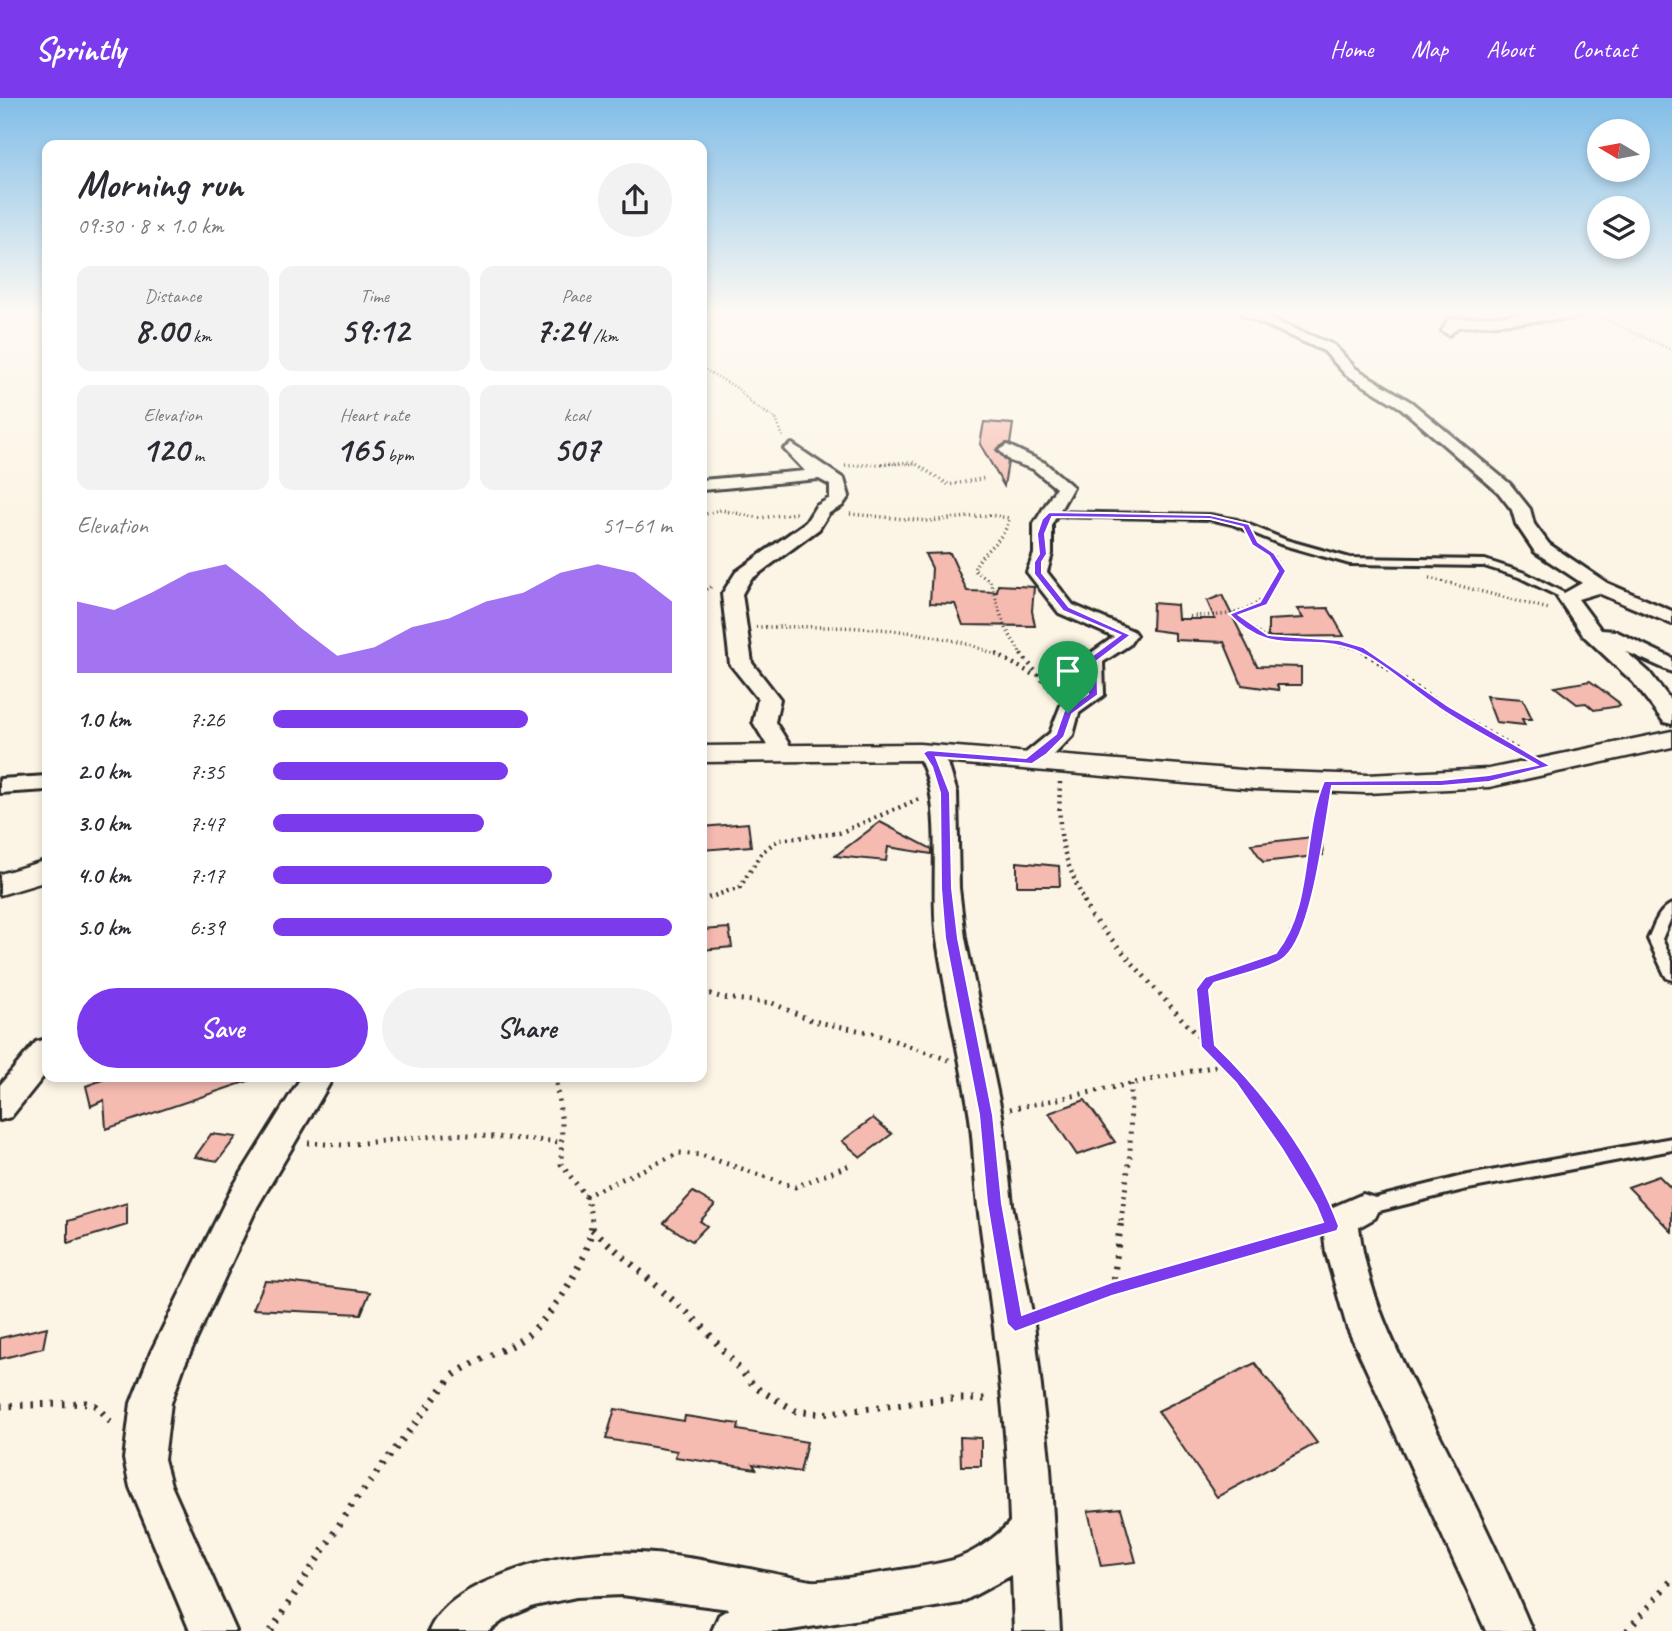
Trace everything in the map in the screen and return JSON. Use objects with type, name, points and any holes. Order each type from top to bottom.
[{"type":"street","points":[[1374,386],[1406,405],[1504,488],[1521,509],[1535,540],[1601,587],[1672,618]]},
{"type":"street","points":[[782,752],[764,722],[769,705],[767,694],[741,664],[732,594],[743,576],[796,538],[836,502],[841,489],[820,472],[806,467],[792,449]]},
{"type":"street","points":[[1007,450],[1016,458],[1039,466],[1065,487],[1041,534],[1043,554],[1038,562],[1038,574],[1066,609],[1126,635],[1093,660],[1093,695],[1068,713],[1060,735],[1044,752],[1028,761]]},
{"type":"street","points":[[707,484],[820,472]]},
{"type":"street","points":[[1601,587],[1583,589],[1567,597],[1582,622],[1602,644],[1641,677],[1672,717]]},
{"type":"street","points":[[1582,622],[1672,666]]},
{"type":"street","points":[[707,754],[928,753],[1255,780],[1441,783],[1489,778],[1672,739]]},
{"type":"street","points":[[928,753],[937,767],[944,790],[946,888],[951,938],[986,1115],[995,1203],[1015,1324],[1037,1631]]},
{"type":"street","points":[[0,786],[42,783]]},
{"type":"street","points":[[0,885],[42,872]]},
{"type":"street","points":[[0,1108],[42,1056]]},
{"type":"street","points":[[213,1631],[151,1486],[144,1459],[150,1403],[164,1365],[243,1200],[314,1082]]},
{"type":"street","points":[[1345,1219],[1344,1253],[1366,1327],[1453,1506],[1508,1631]]},
{"type":"street","points":[[735,1631],[789,1607],[960,1581],[1014,1550],[1031,1528]]},
{"type":"street","points":[[452,1631],[491,1600],[514,1589],[570,1576],[634,1572],[821,1603]]},
{"type":"lane","points":[[1049,514],[1187,515],[1246,526],[1283,542],[1350,561],[1485,563],[1522,575],[1567,597]]},
{"type":"lane","points":[[1672,908],[1655,939],[1672,975]]},
{"type":"lane","points":[[1345,1219],[1463,1183],[1672,1144]]},
{"type":"path","points":[[733,386],[752,404],[779,422],[792,449]]},
{"type":"path","points":[[820,472],[861,463],[906,462],[917,464],[944,484],[986,478]]},
{"type":"path","points":[[707,513],[728,509],[753,517],[821,513],[880,514],[918,521],[1007,516],[1009,523],[996,537],[989,554],[976,562],[974,570],[990,581],[1004,625],[1036,677],[1068,713]]},
{"type":"path","points":[[1190,616],[1233,614],[1264,603],[1282,571],[1271,555],[1254,543],[1246,526]]},
{"type":"path","points":[[1388,560],[1414,569],[1434,581],[1535,604],[1582,622]]},
{"type":"path","points":[[1233,614],[1263,638],[1331,642],[1360,649],[1445,708],[1546,766]]},
{"type":"path","points":[[737,625],[831,624],[937,634],[991,651],[1036,677]]},
{"type":"path","points":[[1061,764],[1058,829],[1062,852],[1091,916],[1208,1047],[1241,1079],[1323,1203],[1345,1219]]},
{"type":"path","points":[[1208,1047],[1201,997],[1205,984],[1280,956],[1300,921],[1327,783]]},
{"type":"path","points":[[707,898],[740,887],[755,862],[778,840],[839,833],[944,790]]},
{"type":"path","points":[[707,992],[735,1000],[772,1003],[813,1021],[906,1043],[978,1072]]},
{"type":"path","points":[[986,1115],[1226,1064]]},
{"type":"path","points":[[271,1631],[352,1504],[408,1428],[459,1369],[531,1333],[568,1283],[590,1244],[593,1215],[585,1196],[561,1164],[562,1123],[556,1082]]},
{"type":"path","points":[[1112,1289],[1130,1156],[1131,1084]]},
{"type":"path","points":[[279,1141],[342,1145],[455,1134],[561,1142]]},
{"type":"path","points":[[585,1196],[679,1153],[701,1155],[796,1187],[852,1164]]},
{"type":"path","points":[[1015,1324],[1112,1289],[1345,1219]]},
{"type":"path","points":[[592,1229],[702,1326],[756,1388],[776,1402],[796,1411],[839,1413],[945,1399],[1022,1399]]},
{"type":"path","points":[[0,1406],[86,1403],[96,1406],[144,1459]]},
{"type":"path","points":[[1627,1631],[1672,1580]]},
{"type":"building","points":[[984,422],[1013,424],[1010,444],[1006,443],[996,450],[1008,462],[1004,486],[980,444]]},
{"type":"building","points":[[950,553],[967,591],[997,592],[998,585],[1034,587],[1032,611],[1035,626],[963,625],[955,604],[930,603],[932,568],[925,554]]},
{"type":"building","points":[[1222,595],[1257,666],[1301,667],[1301,685],[1277,685],[1279,690],[1242,685],[1224,642],[1175,640],[1175,633],[1152,630],[1153,603],[1177,605],[1178,619],[1215,619],[1207,601]]},
{"type":"building","points":[[1328,608],[1344,636],[1268,637],[1268,620],[1303,618],[1297,609]]},
{"type":"building","points":[[1059,665],[1079,665],[1079,691],[1052,692],[1049,672],[1054,672],[1053,668],[1060,668]]},
{"type":"building","points":[[1590,681],[1620,706],[1594,710],[1586,703],[1577,704],[1555,687]]},
{"type":"building","points":[[1486,696],[1523,699],[1532,719],[1522,719],[1525,725],[1496,722]]},
{"type":"building","points":[[880,822],[932,849],[932,854],[888,847],[886,861],[835,856]]},
{"type":"building","points":[[748,823],[751,846],[707,850],[707,827]]},
{"type":"building","points":[[1321,836],[1323,855],[1263,862],[1251,844]]},
{"type":"building","points":[[1017,862],[1059,866],[1060,886],[1017,886]]},
{"type":"building","points":[[729,928],[732,947],[707,950],[707,930]]},
{"type":"building","points":[[97,1082],[245,1082],[106,1129],[104,1100],[91,1106],[86,1086]]},
{"type":"building","points":[[1085,1100],[1115,1142],[1077,1155],[1049,1113]]},
{"type":"building","points":[[873,1118],[892,1134],[861,1157],[842,1141]]},
{"type":"building","points":[[211,1134],[236,1137],[218,1161],[195,1157]]},
{"type":"building","points":[[1659,1176],[1672,1189],[1672,1232],[1628,1187]]},
{"type":"building","points":[[693,1192],[715,1205],[700,1221],[707,1226],[692,1241],[664,1223]]},
{"type":"building","points":[[127,1203],[127,1225],[68,1243],[68,1221]]},
{"type":"building","points":[[265,1281],[370,1292],[361,1314],[253,1309]]},
{"type":"building","points":[[47,1327],[43,1348],[0,1359],[0,1338]]},
{"type":"building","points":[[1255,1363],[1317,1443],[1217,1497],[1158,1411]]},
{"type":"building","points":[[615,1409],[684,1421],[685,1416],[739,1424],[738,1430],[807,1442],[800,1472],[753,1464],[756,1469],[675,1457],[677,1451],[606,1439]]},
{"type":"building","points":[[960,1437],[981,1438],[981,1466],[961,1466]]},
{"type":"building","points":[[1121,1508],[1136,1562],[1101,1566],[1088,1511]]},
{"type":"route","points":[[1049,514],[1163,514],[1210,517],[1246,526],[1254,543],[1271,555],[1281,567],[1282,571],[1264,603],[1233,614],[1256,634],[1266,638],[1339,643],[1360,649],[1445,708],[1546,766],[1489,778],[1441,783],[1327,783],[1312,852],[1303,912],[1286,948],[1280,956],[1210,980],[1202,989],[1208,1047],[1241,1079],[1287,1145],[1323,1203],[1332,1226],[1112,1289],[1015,1324],[995,1203],[986,1115],[951,938],[946,888],[945,793],[937,767],[928,753],[1028,761],[1054,743],[1065,728],[1068,713],[1093,695],[1090,668],[1095,657],[1122,641],[1126,635],[1066,609],[1038,574],[1038,562],[1043,554],[1041,534],[1049,514]]}]
